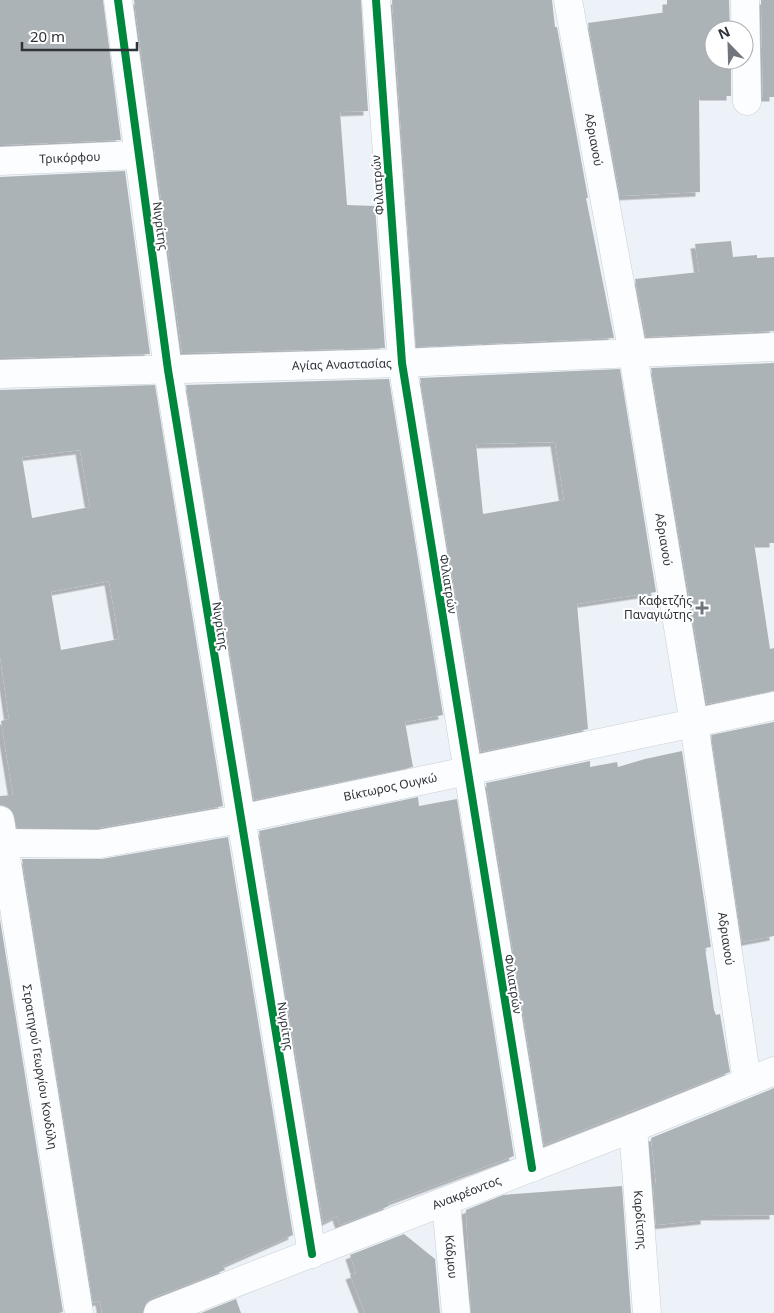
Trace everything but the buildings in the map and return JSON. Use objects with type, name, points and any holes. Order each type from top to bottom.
[{"type":"street","name":"Νιγρίτης","points":[[118,0],[168,370],[312,1254]]},
{"type":"street","name":"Φιλιατρών","points":[[376,0],[402,363],[532,1168]]},
{"type":"street","name":"Αδριανού","points":[[568,0],[633,354],[694,724],[747,1081]]},
{"type":"street","points":[[745,0],[747,101]]},
{"type":"street","name":"Τρικόρφου","points":[[0,161],[139,155]]},
{"type":"street","name":"Αγίας Αναστασίας","points":[[0,374],[402,363],[774,348]]},
{"type":"street","name":"Βίκτωρος Ουγκώ","points":[[2,836],[99,844],[240,819],[774,706]]},
{"type":"street","name":"Στρατηγού Γεωργίου Κονδύλη","points":[[2,836],[79,1313]]},
{"type":"street","name":"Ανακρέοντος","points":[[158,1313],[446,1202],[774,1071]]},
{"type":"street","name":"Καρδίτσης","points":[[633,1128],[647,1313]]},
{"type":"street","name":"Κάδμου","points":[[446,1202],[456,1313]]},
{"type":"cycle path","points":[[118,0],[168,370],[312,1254]]},
{"type":"cycle path","points":[[376,0],[402,363],[532,1168]]},
{"type":"place","name":"Καφετζής Παναγιώτης","points":[[702,608]]}]
